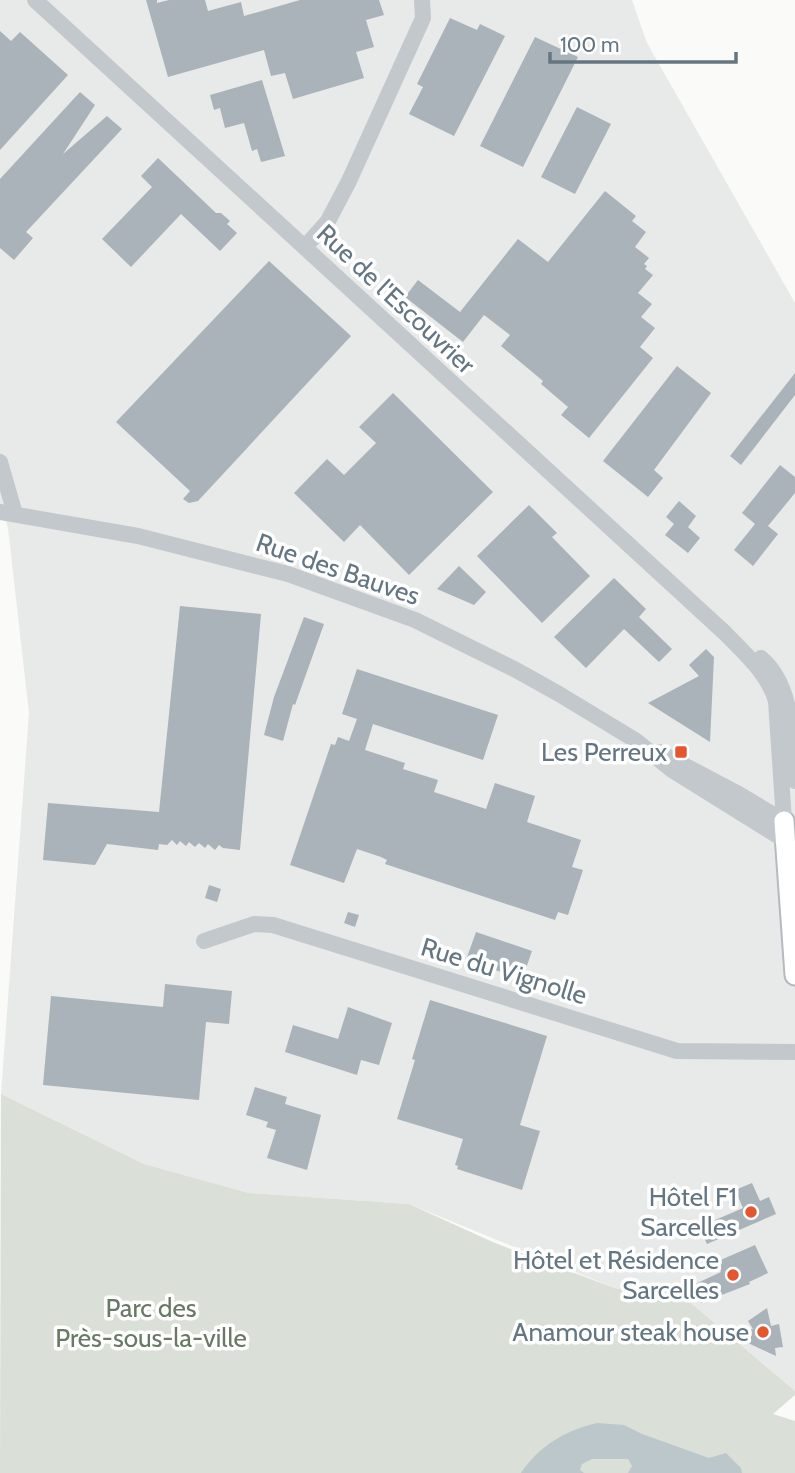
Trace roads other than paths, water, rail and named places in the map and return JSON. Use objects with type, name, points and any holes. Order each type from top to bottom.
[{"type":"main road","points":[[791,833],[795,975]]},
{"type":"street","name":"Rue de l'Escouvrier","points":[[35,0],[783,688],[791,833]]},
{"type":"street","points":[[305,247],[328,221],[349,181],[423,18],[422,0]]},
{"type":"street","points":[[0,462],[7,513]]},
{"type":"street","name":"Rue des Bauves","points":[[7,513],[138,536],[288,574],[415,620],[516,670],[635,740],[748,799],[791,833]]},
{"type":"street","name":"Rue des Bauves","points":[[635,740],[672,770],[791,833]]},
{"type":"street","points":[[748,799],[768,793],[788,778]]},
{"type":"street","name":"Rue du Vignolle","points":[[204,941],[254,924],[273,925],[677,1051],[795,1052]]},
{"type":"place","name":"Les Perreux","points":[[681,752]]},
{"type":"place","name":"Hôtel F1 Sarcelles","points":[[751,1212]]},
{"type":"place","name":"Hôtel et Résidence Sarcelles","points":[[733,1275]]},
{"type":"place","name":"Anamour steak house","points":[[763,1332]]},
{"type":"park label","name":"Parc des Près-sous-la-ville","points":[[151,1323]]}]
